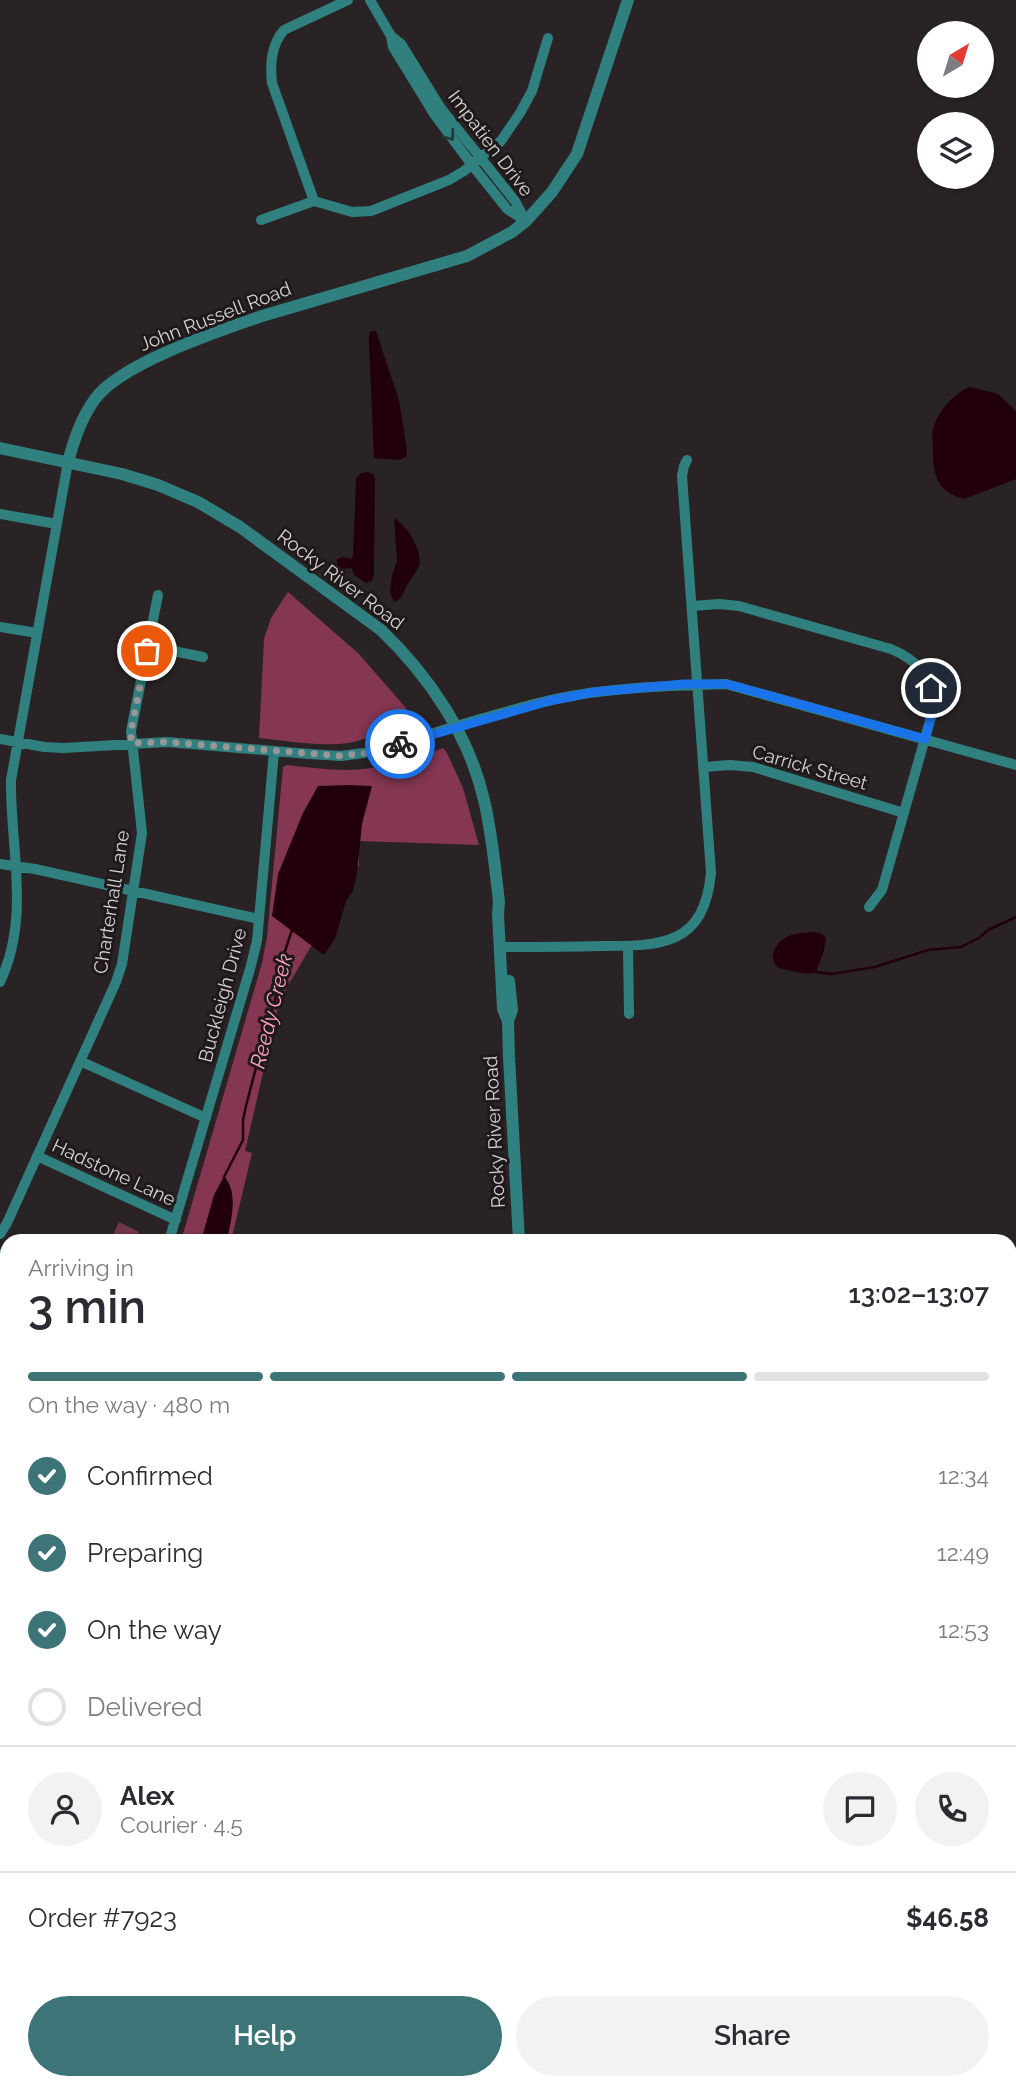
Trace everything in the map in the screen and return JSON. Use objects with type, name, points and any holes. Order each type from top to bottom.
[{"type":"street","points":[[314,201],[275,92],[270,64],[279,36],[284,30],[348,0]]},
{"type":"street","name":"Impatien Drive","points":[[370,0],[391,36],[393,47],[434,114],[508,209],[526,221]]},
{"type":"street","name":"John Russell Road","points":[[0,982],[14,941],[18,906],[11,779],[68,462],[75,434],[96,398],[114,380],[137,366],[208,336],[262,316],[467,256],[512,232],[526,221],[552,192],[577,154],[628,0]]},
{"type":"street","name":"Impatien Drive","points":[[391,36],[401,44],[440,107],[515,201],[526,221]]},
{"type":"street","points":[[261,220],[314,201],[352,212],[371,211],[449,180],[501,141],[532,91],[548,37]]},
{"type":"street","name":"Rocky River Road","points":[[0,448],[122,474],[178,493],[219,513],[381,630],[421,672],[466,750],[484,797],[490,827],[499,902],[503,1009],[508,1021],[519,1234]]},
{"type":"street","points":[[506,947],[644,946],[667,941],[688,929],[698,918],[709,896],[711,873],[682,476],[687,460]]},
{"type":"street","points":[[0,514],[57,524]]},
{"type":"street","name":"Charterhall Lane","points":[[0,1234],[116,982],[125,943],[142,833],[131,731],[158,595]]},
{"type":"street","points":[[692,606],[739,606],[891,649],[905,655],[921,669],[931,688],[933,710],[882,890],[869,907]]},
{"type":"street","points":[[0,627],[37,633]]},
{"type":"street","points":[[148,646],[203,657]]},
{"type":"street","points":[[0,739],[64,748],[167,742],[341,756],[361,753],[555,699],[594,692],[684,684],[726,684],[1016,765]]},
{"type":"street","name":"Buckleigh Drive","points":[[171,1234],[257,941],[274,752]]},
{"type":"street","name":"Carrick Street","points":[[704,767],[753,767],[904,813]]},
{"type":"street","points":[[0,864],[35,869],[259,919]]},
{"type":"street","name":"Rocky River Road","points":[[499,902],[504,915],[512,1010],[508,1021]]},
{"type":"street","points":[[628,946],[629,1014]]},
{"type":"street","points":[[80,1061],[206,1118]]},
{"type":"street","name":"Hadstone Lane","points":[[37,1156],[176,1220]]},
{"type":"shaded area","points":[[371,331],[376,331],[399,400],[407,450],[406,457],[399,460],[374,458],[369,344]]},
{"type":"shaded area","points":[[970,387],[998,394],[1016,411],[1016,479],[964,499],[947,492],[938,481],[932,437],[936,420],[943,408],[958,393]]},
{"type":"shaded area","points":[[361,473],[374,475],[375,479],[374,574],[372,581],[366,583],[354,575],[352,568],[341,569],[337,559],[351,559],[353,555],[356,478]]},
{"type":"shaded area","points":[[394,518],[413,539],[420,560],[418,569],[402,596],[394,602],[390,592],[397,561]]},
{"type":"shaded area","points":[[288,592],[359,654],[407,712],[370,736],[352,742],[312,744],[259,738],[264,639],[271,618]]},
{"type":"shaded area","points":[[443,748],[447,753],[463,788],[479,845],[358,841],[359,865],[280,999],[245,1151],[252,1153],[233,1234],[183,1234],[262,963],[267,937],[283,767],[287,765],[347,770],[384,766]]},
{"type":"shaded area","points":[[318,786],[372,786],[362,824],[353,891],[346,901],[335,939],[324,955],[272,916],[278,874],[303,813]]},
{"type":"shaded area","points":[[795,934],[822,934],[826,938],[816,972],[786,970],[775,964],[774,951],[782,940]]},
{"type":"shaded area","points":[[224,1176],[233,1198],[228,1234],[203,1234],[214,1195]]},
{"type":"shaded area","points":[[119,1222],[139,1232],[138,1234],[114,1233]]},
{"type":"waterway","points":[[816,972],[831,974],[875,967],[928,950],[961,947],[1016,917]]},
{"type":"waterway","name":"Reedy Creek","points":[[224,1177],[243,1140],[246,1106],[259,1056],[268,1038],[268,1019],[274,1005],[284,954],[292,930]]},
{"type":"way so far","points":[[147,651],[131,743],[167,742],[341,756],[400,744]]},
{"type":"route","points":[[400,744],[555,699],[594,692],[684,684],[726,684],[925,739],[933,710],[931,688]]}]
